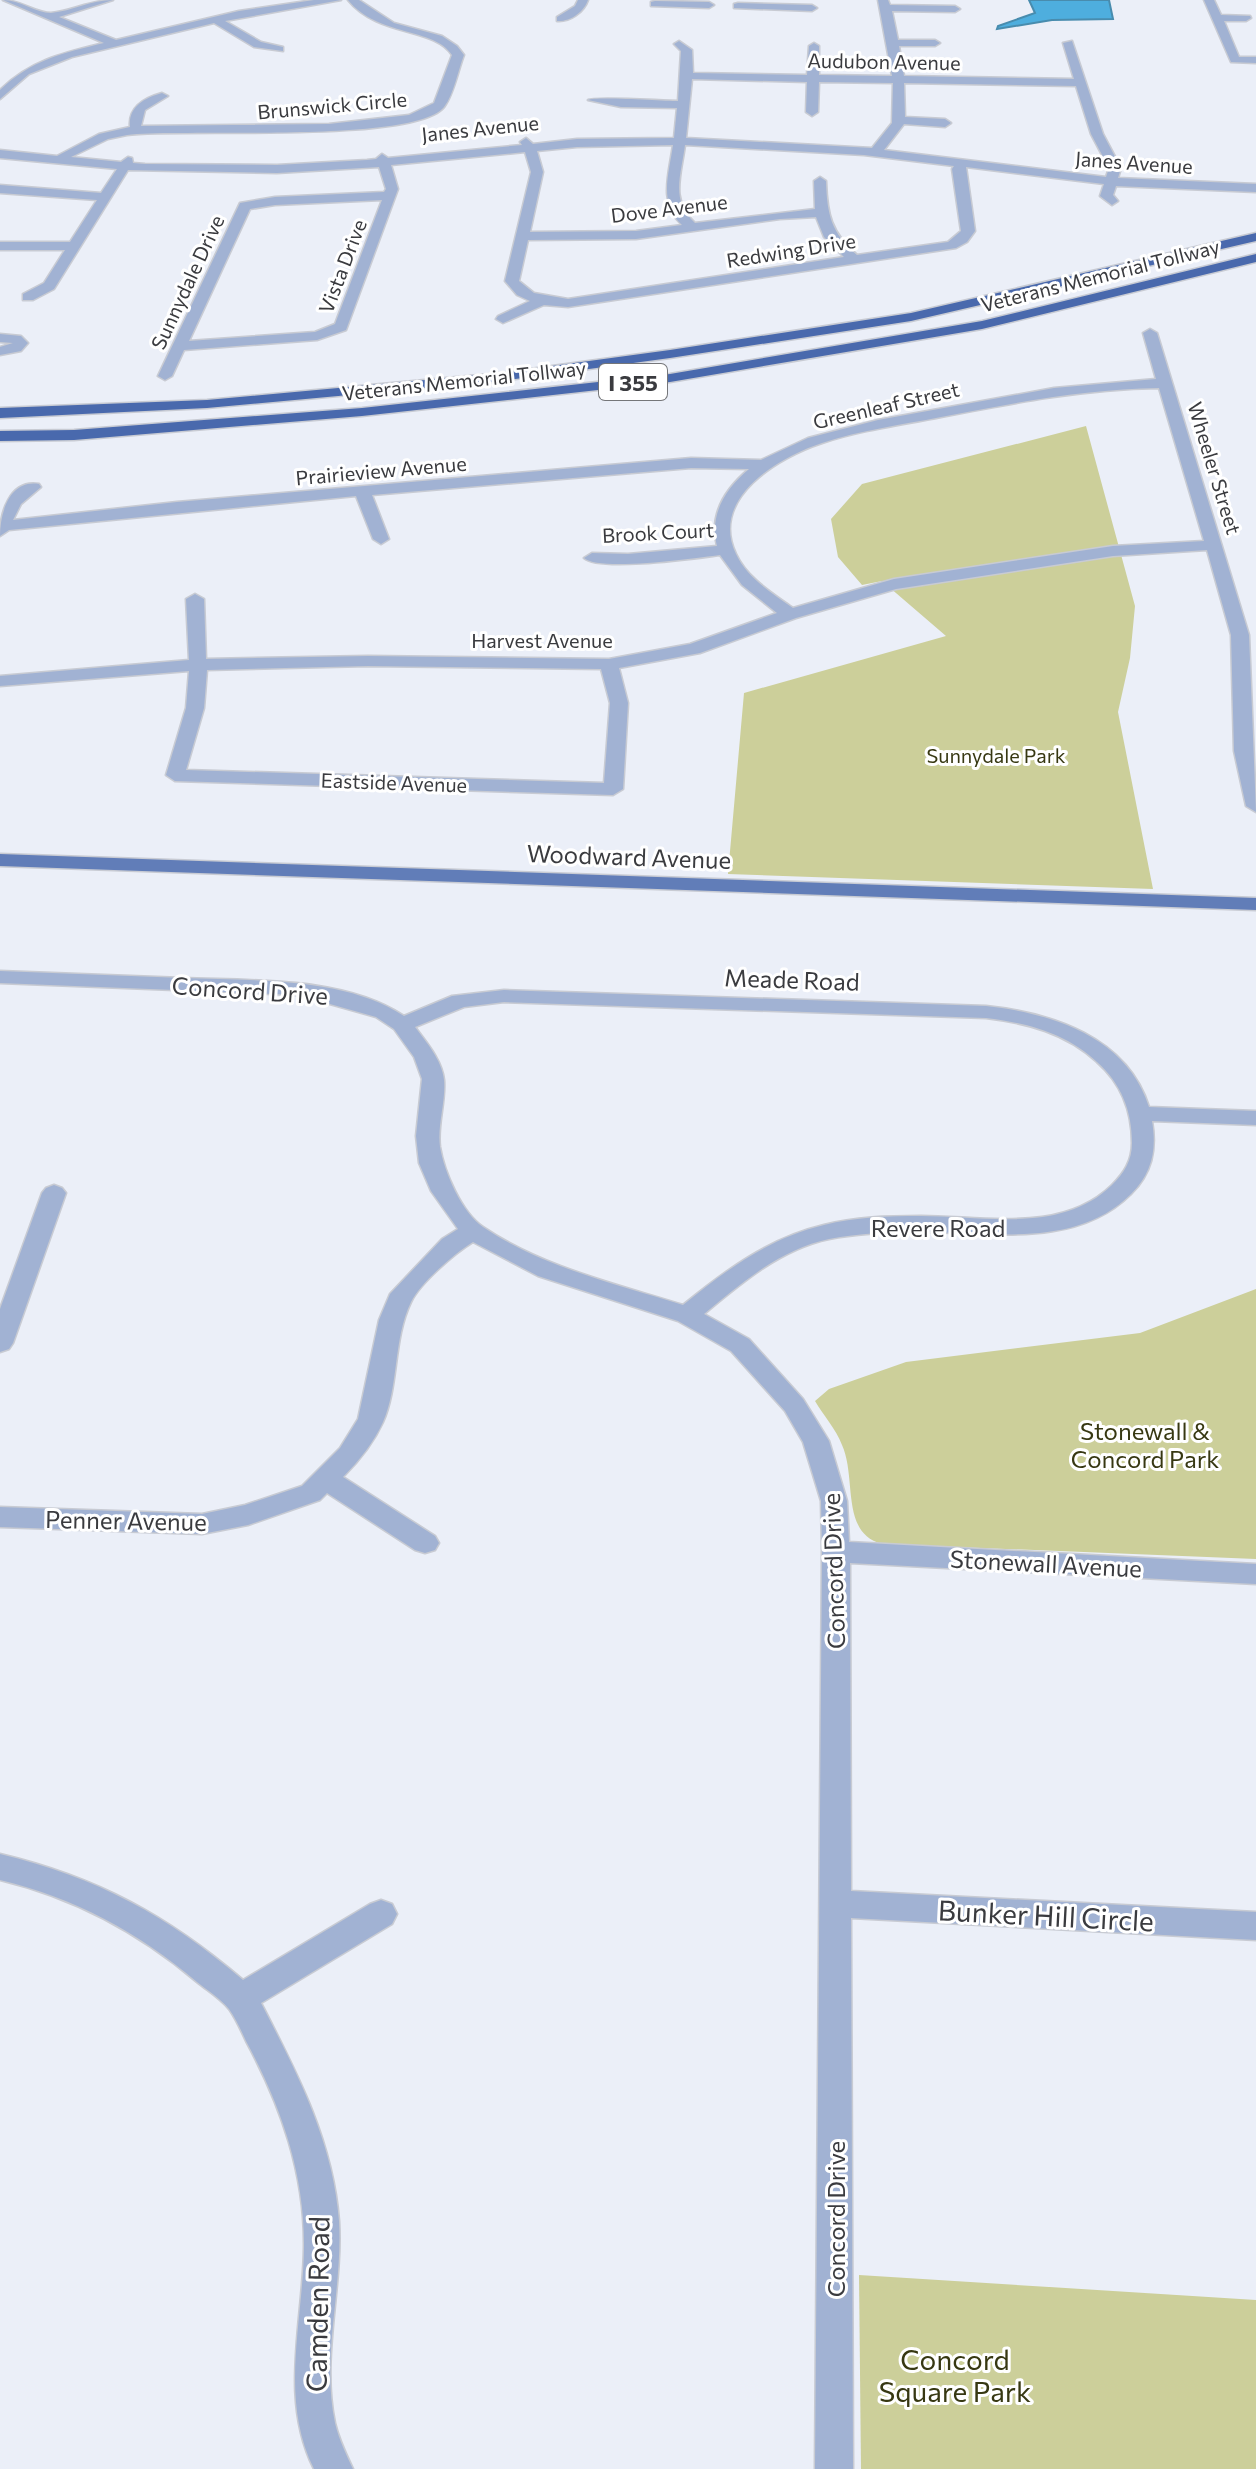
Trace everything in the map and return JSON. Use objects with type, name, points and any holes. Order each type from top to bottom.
[{"type":"highway","name":"Veterans Memorial Tollway","points":[[0,413],[207,404],[501,377],[655,357],[911,317],[1256,237]]},
{"type":"highway","name":"Veterans Memorial Tollway","points":[[0,436],[74,435],[362,412],[670,378],[982,325],[1256,258]]},
{"type":"main road","name":"Woodward Avenue","points":[[0,860],[1256,904]]},
{"type":"street","points":[[8,0],[113,43]]},
{"type":"street","points":[[47,17],[108,0]]},
{"type":"street","points":[[0,96],[16,78],[31,69],[113,43],[215,19],[336,0]]},
{"type":"street","name":"Brunswick Circle","points":[[60,158],[95,137],[136,129],[325,128],[400,120],[432,111],[439,105],[458,55],[456,49],[445,41],[387,25],[353,0]]},
{"type":"street","points":[[561,19],[580,8],[583,0]]},
{"type":"street","points":[[1209,0],[1235,60],[1256,60]]},
{"type":"street","points":[[738,6],[812,4],[811,23]]},
{"type":"street","points":[[877,150],[900,120],[893,43],[884,4],[955,9]]},
{"type":"street","points":[[654,6],[709,5]]},
{"type":"street","points":[[1217,18],[1246,18]]},
{"type":"street","points":[[215,19],[258,45],[279,49]]},
{"type":"street","points":[[893,43],[935,43]]},
{"type":"street","points":[[1068,43],[1097,134],[1113,162],[1115,175],[1106,196],[1112,201]]},
{"type":"street","points":[[679,44],[686,50],[687,76],[672,200],[678,214],[692,227]]},
{"type":"street","points":[[812,112],[814,46]]},
{"type":"street","name":"Audubon Avenue","points":[[687,76],[1081,83]]},
{"type":"street","points":[[136,129],[133,118],[136,112],[162,96]]},
{"type":"street","points":[[594,100],[621,104],[684,105]]},
{"type":"street","points":[[900,120],[945,123]]},
{"type":"street","name":"Janes Avenue","points":[[0,154],[126,164],[277,169],[528,144],[680,138],[877,150],[1112,182],[1256,188]]},
{"type":"street","points":[[528,144],[537,172],[512,281],[520,292],[543,300]]},
{"type":"street","name":"Janes Avenue","points":[[0,147],[60,158]]},
{"type":"street","name":"Vista Drive","points":[[180,346],[317,336],[338,329],[343,324],[390,196],[391,184],[383,160]]},
{"type":"street","name":"Redwing Drive","points":[[543,300],[579,303],[951,245],[968,231],[958,169],[963,162]]},
{"type":"street","points":[[28,297],[49,286],[126,164]]},
{"type":"street","points":[[820,181],[820,213],[828,237],[855,260]]},
{"type":"street","points":[[0,189],[103,197]]},
{"type":"street","name":"Sunnydale Drive","points":[[165,376],[245,206],[275,201],[390,196]]},
{"type":"street","name":"Dove Avenue","points":[[522,236],[619,236],[820,213]]},
{"type":"street","points":[[0,246],[74,246]]},
{"type":"street","points":[[503,319],[543,300]]},
{"type":"street","name":"Wheeler Street","points":[[1150,333],[1240,635],[1243,751],[1256,806]]},
{"type":"street","points":[[0,338],[16,339],[21,343],[16,348],[0,351]]},
{"type":"street","name":"Greenleaf Street","points":[[726,550],[720,527],[725,507],[737,489],[764,465],[811,442],[871,426],[1068,389],[1166,383]]},
{"type":"street","name":"Prairieview Avenue","points":[[1,528],[362,491],[691,463],[764,465]]},
{"type":"street","points":[[1,528],[14,501],[33,487]]},
{"type":"street","points":[[362,491],[381,539]]},
{"type":"street","name":"Harvest Avenue","points":[[0,681],[198,665],[357,661],[609,664],[694,649],[861,592],[936,576],[1113,551],[1215,545]]},
{"type":"street","points":[[726,550],[741,575],[790,614]]},
{"type":"street","name":"Brook Court","points":[[592,558],[628,559],[726,550]]},
{"type":"street","points":[[195,599],[192,619],[198,665]]},
{"type":"street","name":"Eastside Avenue","points":[[198,665],[198,688],[175,775],[613,789],[619,703],[609,664]]},
{"type":"street","name":"Concord Drive","points":[[0,977],[298,989],[345,999],[384,1012],[402,1024],[425,1057],[433,1079],[427,1136],[431,1163],[443,1191],[472,1231],[547,1270],[687,1315],[740,1345],[807,1425],[830,1482],[836,1552],[834,2469]]},
{"type":"street","name":"Meade Road","points":[[402,1024],[460,1001],[504,996],[1008,1014],[1047,1024],[1089,1042],[1123,1074],[1142,1114]]},
{"type":"street","points":[[1142,1114],[1256,1118]]},
{"type":"street","name":"Revere Road","points":[[687,1315],[739,1271],[814,1235],[848,1227],[890,1224],[1015,1227],[1049,1224],[1090,1211],[1121,1192],[1139,1169],[1143,1146],[1142,1114]]},
{"type":"street","points":[[0,1343],[54,1193]]},
{"type":"street","name":"Penner Avenue","points":[[0,1517],[202,1524],[248,1515],[311,1493],[349,1455],[371,1420],[391,1320],[402,1294],[451,1245],[472,1231]]},
{"type":"street","points":[[326,1479],[425,1543]]},
{"type":"street","name":"Stonewall Avenue","points":[[836,1552],[1256,1574]]},
{"type":"street","name":"Camden Road","points":[[0,1867],[65,1884],[139,1919],[167,1937],[240,1999],[292,2098],[314,2168],[322,2246],[313,2360],[314,2394],[318,2424],[334,2469]]},
{"type":"street","name":"Bunker Hill Circle","points":[[835,1904],[1256,1926]]},
{"type":"street","points":[[240,1999],[381,1914]]},
{"type":"green space","name":"Sunnydale Park","points":[[1086,426],[1135,606],[1130,658],[1118,712],[1153,889],[728,874],[744,693],[946,636],[882,581],[862,585],[838,557],[831,519],[862,484]]},
{"type":"green space","name":"Stonewall & Concord Park","points":[[1256,1289],[1256,1559],[882,1544],[860,1529],[842,1445],[815,1401],[829,1389],[906,1362],[1140,1333]]},
{"type":"green space","name":"Concord Square Park","points":[[859,2275],[1256,2300],[1256,2469],[861,2469]]},
{"type":"water","points":[[1029,0],[1109,0],[1113,19],[1052,20],[997,29],[1035,13]]}]
